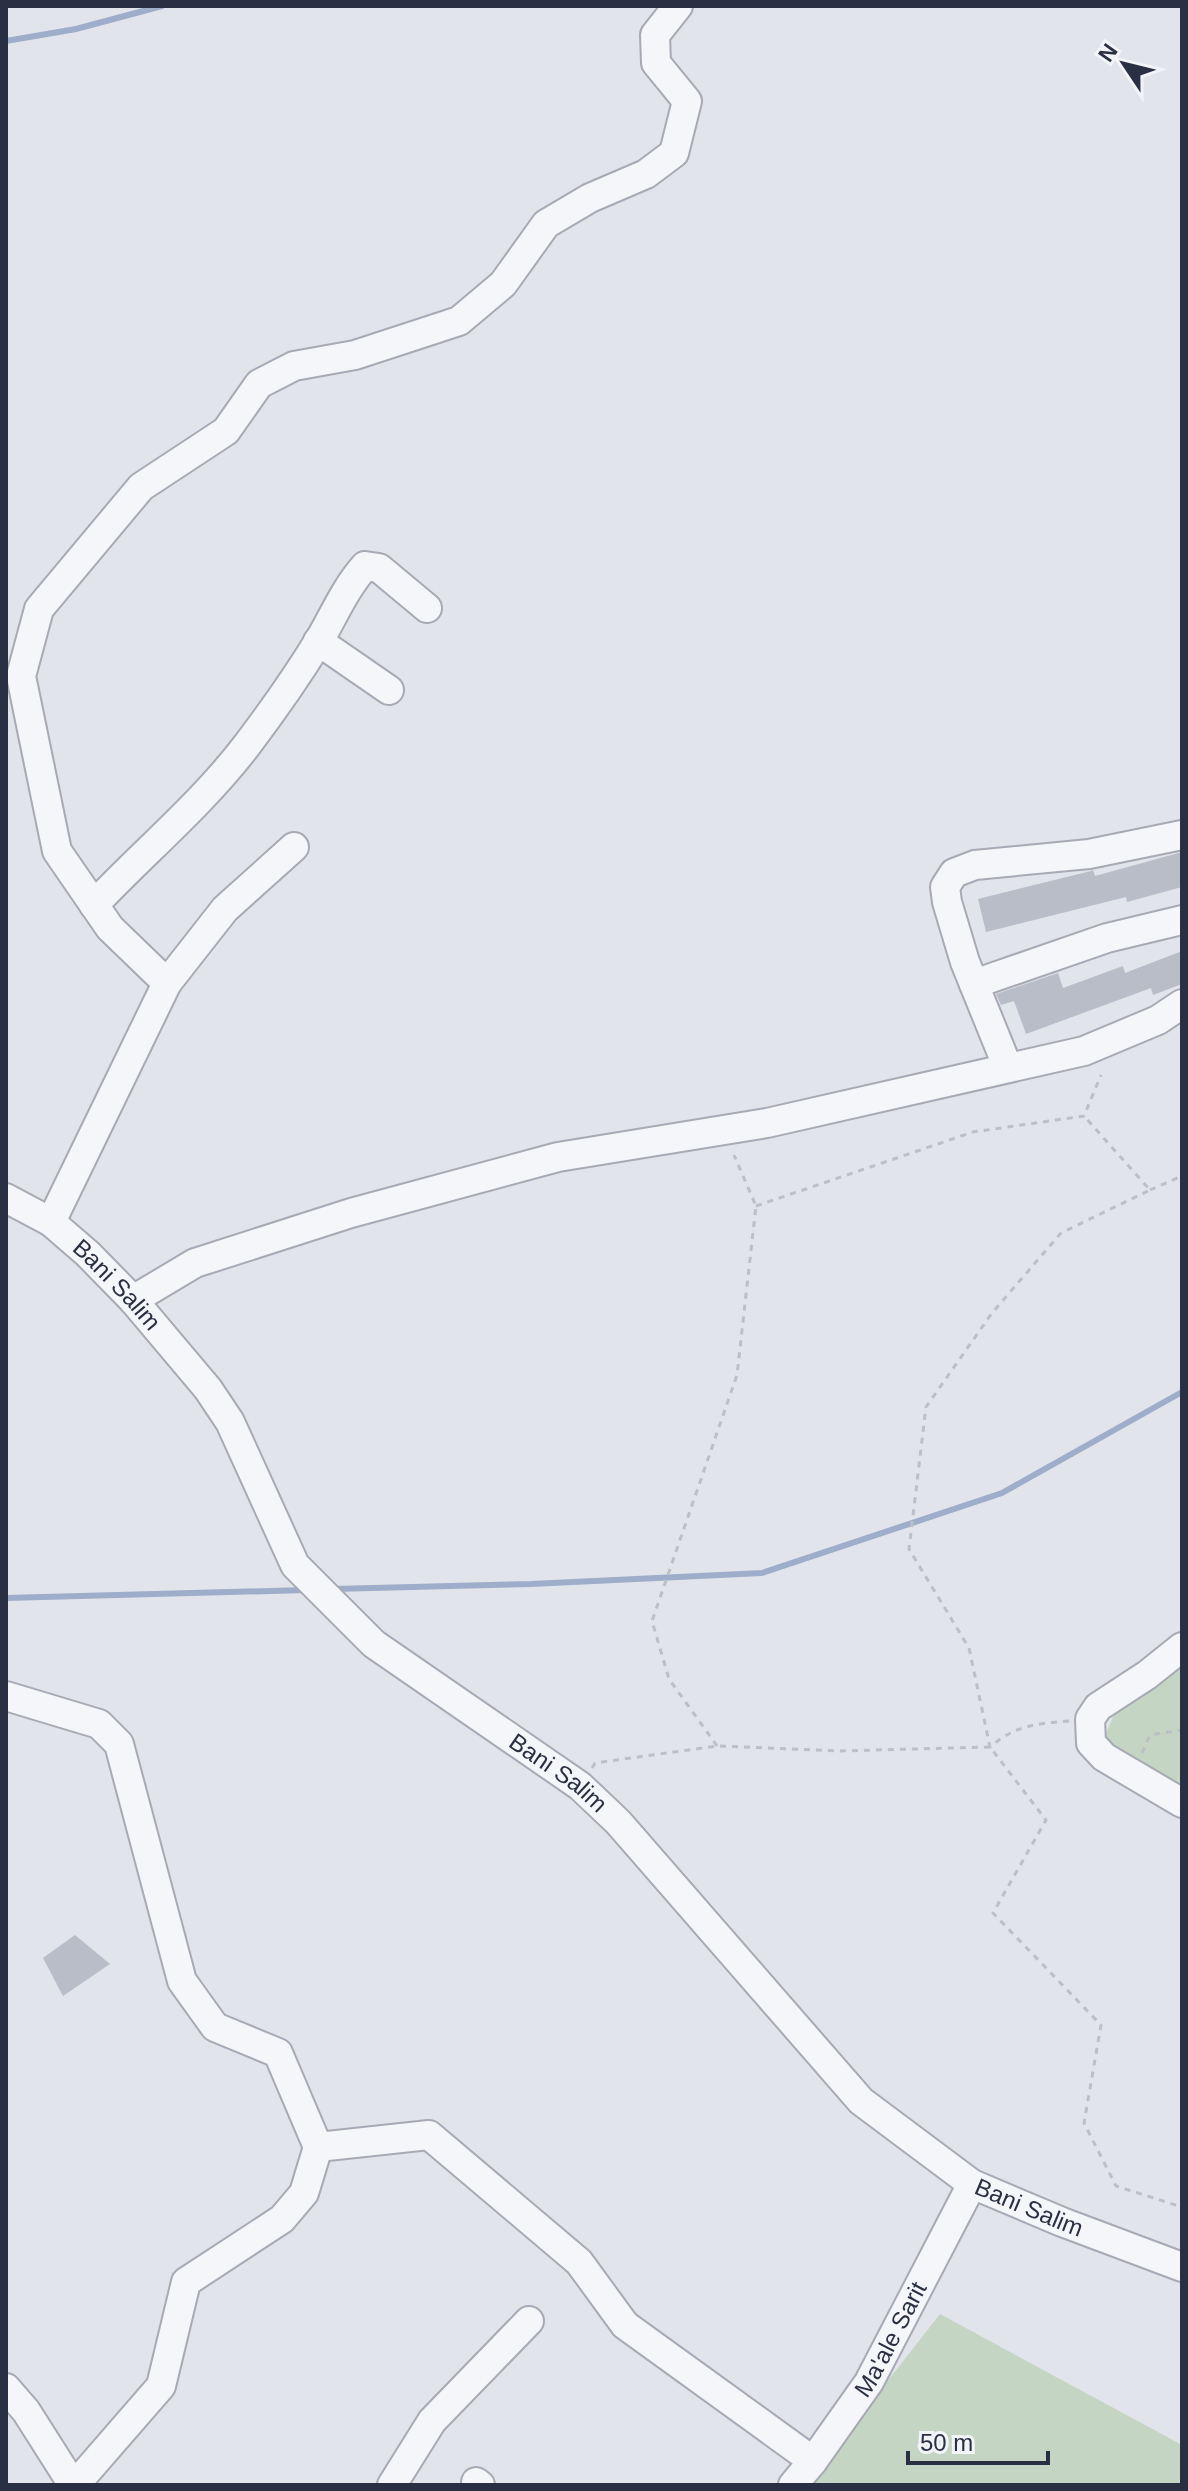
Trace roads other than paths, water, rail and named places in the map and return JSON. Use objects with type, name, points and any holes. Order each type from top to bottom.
[{"type":"street","points":[[167,983],[110,928],[57,851],[21,676],[39,609],[141,487],[226,431],[259,384],[294,366],[355,355],[459,321],[503,284],[546,224],[590,198],[646,174],[674,153],[687,101],[656,63],[655,35],[678,6]]},
{"type":"street","points":[[94,905],[147,849],[198,803],[247,745],[365,566],[379,568],[427,608]]},
{"type":"street","points":[[318,641],[389,690]]},
{"type":"street","points":[[1008,1068],[974,984],[947,902],[945,887],[954,873],[975,865],[1089,854],[1182,835]]},
{"type":"street","points":[[51,1222],[167,983],[225,909],[294,847]]},
{"type":"street","points":[[974,984],[1107,938],[1182,920]]},
{"type":"street","points":[[133,1300],[195,1263],[351,1213],[558,1157],[767,1123],[1084,1051],[1158,1020],[1182,1004]]},
{"type":"street","name":"Bani Salim","points":[[6,1198],[51,1222],[88,1254],[133,1300],[208,1389],[230,1422],[295,1565],[374,1644],[580,1786],[618,1822],[861,2101],[972,2184],[1182,2267]]},
{"type":"street","points":[[1182,1647],[1147,1675],[1098,1707],[1090,1719],[1091,1743],[1104,1757],[1182,1803]]},
{"type":"street","points":[[6,2388],[26,2411],[74,2485],[161,2386],[186,2282],[282,2219],[304,2193],[318,2147],[278,2053],[215,2027],[182,1981],[119,1744],[99,1724],[8,1701]]},
{"type":"street","points":[[318,2147],[429,2135],[579,2262],[625,2325],[801,2478]]},
{"type":"street","name":"Ma'ale Sarit","points":[[801,2478],[869,2382],[972,2184]]},
{"type":"street","points":[[392,2485],[432,2421],[529,2321]]},
{"type":"waterway","points":[[6,41],[76,29],[162,6]]},
{"type":"waterway","points":[[333,1589],[762,1573],[1002,1493],[1182,1392]]},
{"type":"waterway","points":[[6,1598],[306,1590]]}]
